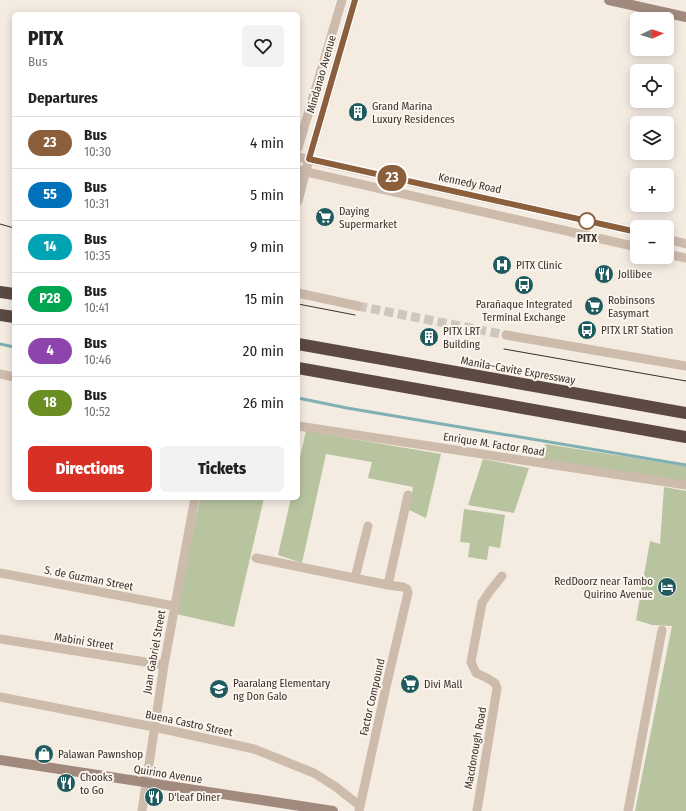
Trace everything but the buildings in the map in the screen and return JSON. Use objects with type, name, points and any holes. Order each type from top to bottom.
[{"type":"highway","points":[[0,292],[12,294]]},
{"type":"highway","points":[[0,315],[12,317]]},
{"type":"highway","name":"Manila–Cavite Expressway","points":[[300,344],[686,413]]},
{"type":"highway","points":[[300,368],[686,437]]},
{"type":"main road","points":[[609,0],[686,17]]},
{"type":"main road","name":"Quirino Avenue","points":[[0,760],[332,811]]},
{"type":"street","name":"Mindanao Avenue","points":[[300,141],[342,0]]},
{"type":"street","name":"Mindanao Avenue","points":[[300,186],[302,171],[309,159],[355,0]]},
{"type":"street","name":"Kennedy Road","points":[[300,157],[630,230]]},
{"type":"street","points":[[302,171],[630,245]]},
{"type":"street","points":[[430,200],[433,187]]},
{"type":"street","points":[[540,225],[543,211]]},
{"type":"street","points":[[674,241],[686,244]]},
{"type":"street","points":[[674,255],[686,258]]},
{"type":"street","points":[[300,293],[358,306]]},
{"type":"street","points":[[506,335],[686,366]]},
{"type":"street","points":[[0,374],[12,377]]},
{"type":"street","name":"Enrique M. Factor Road","points":[[300,426],[686,485]]},
{"type":"street","points":[[256,558],[388,585],[408,495]]},
{"type":"street","name":"Juan Gabriel Street","points":[[142,811],[164,665],[195,500]]},
{"type":"street","points":[[355,578],[368,526]]},
{"type":"street","name":"S. de Guzman Street","points":[[0,573],[174,606]]},
{"type":"street","name":"Macdonough Road","points":[[477,811],[498,688],[495,683],[476,673],[471,662],[482,603],[502,576]]},
{"type":"street","name":"Factor Compound","points":[[360,808],[408,593],[407,589],[403,587],[388,585]]},
{"type":"street","points":[[628,811],[662,630]]},
{"type":"street","name":"Mabini Street","points":[[0,639],[164,665]]},
{"type":"street","name":"Buena Castro Street","points":[[0,697],[154,727],[254,750],[314,773],[336,787],[360,808]]},
{"type":"green space","points":[[306,431],[441,454],[426,518],[409,510],[413,487],[368,478],[372,462],[326,454],[302,563],[278,555],[291,500],[300,500],[300,457]]},
{"type":"green space","points":[[545,444],[686,466],[686,482],[540,462]]},
{"type":"green space","points":[[483,459],[529,468],[514,513],[468,505]]},
{"type":"green space","points":[[664,487],[686,491],[686,811],[635,811],[672,626],[652,625],[636,620],[650,541],[660,544]]},
{"type":"green space","points":[[200,500],[264,500],[234,627],[176,614]]},
{"type":"green space","points":[[464,509],[505,515],[500,548],[489,546],[487,560],[468,557],[470,543],[460,542]]},
{"type":"waterway","points":[[0,344],[12,347]]},
{"type":"waterway","points":[[300,398],[347,408],[686,465]]},
{"type":"tunnel","points":[[358,306],[506,335]]},
{"type":"tram line","points":[[0,224],[12,227]]},
{"type":"tram line","points":[[300,304],[355,315]]},
{"type":"tram line","points":[[504,349],[686,381]]},
{"type":"bus line","name":"23","points":[[355,0],[309,159],[630,230]]},
{"type":"place","name":"Grand Marina Luxury Residences","points":[[358,112]]},
{"type":"place","name":"Daying Supermarket","points":[[325,217]]},
{"type":"place","name":"PITX","points":[[587,221]]},
{"type":"place","name":"PITX Clinic","points":[[502,265]]},
{"type":"place","name":"Jollibee","points":[[604,274]]},
{"type":"place","name":"Parañaque Integrated Terminal Exchange","points":[[524,285]]},
{"type":"place","name":"Robinsons Easymart","points":[[594,306]]},
{"type":"place","name":"PITX LRT Station","points":[[587,330]]},
{"type":"place","name":"PITX LRT Building","points":[[429,337]]},
{"type":"place","name":"RedDoorz near Tambo Quirino Avenue","points":[[667,587]]},
{"type":"place","name":"Divi Mall","points":[[410,684]]},
{"type":"place","name":"Paaralang Elementary ng Don Galo","points":[[219,689]]},
{"type":"place","name":"Palawan Pawnshop","points":[[44,754]]},
{"type":"place","name":"Chooks to Go","points":[[66,783]]},
{"type":"place","name":"D'leaf Diner","points":[[154,797]]}]
